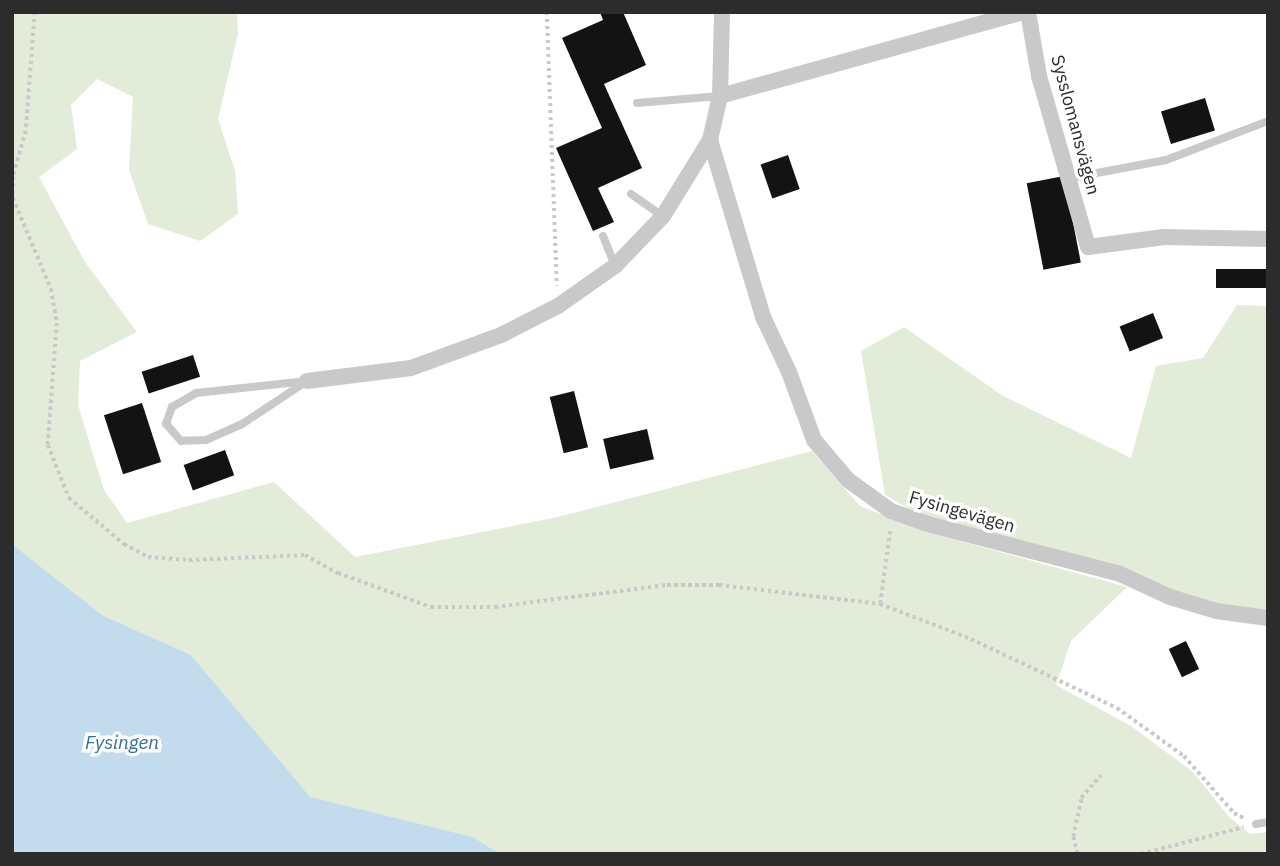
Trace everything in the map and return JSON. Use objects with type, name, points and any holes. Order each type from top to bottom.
[{"type":"street","points":[[307,380],[411,368],[501,335],[558,306],[615,266],[663,216],[710,141],[720,96],[722,12]]},
{"type":"street","points":[[720,96],[1023,12]]},
{"type":"street","name":"Sysslomansvägen","points":[[1028,12],[1039,76],[1088,247],[1164,237],[1268,239]]},
{"type":"street","name":"Fysingevägen","points":[[710,141],[763,317],[789,372],[814,440],[848,480],[891,511],[1120,574],[1170,597],[1216,611],[1268,618]]},
{"type":"lane","points":[[637,103],[720,96]]},
{"type":"lane","points":[[1070,178],[1166,160],[1268,121]]},
{"type":"lane","points":[[631,194],[663,216]]},
{"type":"lane","points":[[603,236],[615,266]]},
{"type":"lane","points":[[307,380],[242,424],[206,440],[181,441],[166,425],[172,407],[196,393],[307,380]]},
{"type":"lane","points":[[1256,824],[1268,822]]},
{"type":"path","points":[[35,12],[26,131],[13,187],[19,215],[51,289],[57,323],[48,445],[69,498],[124,544],[148,556],[189,560],[305,555],[338,573],[431,607],[495,607],[667,585],[731,586],[880,604],[971,639],[1117,708],[1184,756],[1234,813],[1256,824]]},
{"type":"path","points":[[547,12],[558,306]]},
{"type":"path","points":[[880,604],[891,511]]},
{"type":"path","points":[[1077,854],[1073,837],[1081,797],[1101,775]]},
{"type":"path","points":[[1141,854],[1256,824]]},
{"type":"green space","points":[[12,12],[237,12],[238,34],[218,119],[235,171],[238,214],[200,241],[148,224],[129,170],[133,97],[97,79],[71,105],[77,149],[39,177],[85,262],[137,332],[80,361],[78,405],[104,490],[127,523],[274,482],[355,557],[558,517],[812,451],[860,506],[927,532],[1127,587],[1071,641],[1056,685],[1131,726],[1193,772],[1229,817],[1250,834],[1268,832],[1268,854],[500,854],[473,837],[310,798],[191,655],[102,615],[12,544]]},
{"type":"green space","points":[[1237,305],[1268,306],[1268,610],[1213,604],[929,520],[885,495],[861,351],[904,327],[1003,396],[1131,458],[1156,366],[1203,358]]},
{"type":"water","name":"Fysingen","points":[[12,544],[102,615],[191,655],[310,797],[473,837],[500,854],[12,854]]},
{"type":"building","points":[[600,12],[623,12],[646,65],[604,84],[642,168],[598,188],[614,222],[593,231],[556,148],[602,128],[562,38],[603,20]]},
{"type":"building","points":[[1205,98],[1215,131],[1171,144],[1161,111]]},
{"type":"building","points":[[788,155],[800,189],[772,198],[761,164]]},
{"type":"building","points":[[1064,176],[1081,262],[1043,270],[1027,183]]},
{"type":"building","points":[[1216,269],[1268,269],[1268,288],[1216,288]]},
{"type":"building","points":[[1153,313],[1163,338],[1130,352],[1120,326]]},
{"type":"building","points":[[193,355],[200,377],[149,394],[142,372]]},
{"type":"building","points":[[574,391],[588,447],[564,453],[550,397]]},
{"type":"building","points":[[142,403],[161,462],[123,474],[104,415]]},
{"type":"building","points":[[647,429],[654,459],[610,469],[603,439]]},
{"type":"building","points":[[225,450],[234,475],[193,490],[184,465]]},
{"type":"building","points":[[1186,641],[1199,669],[1182,677],[1169,649]]}]
